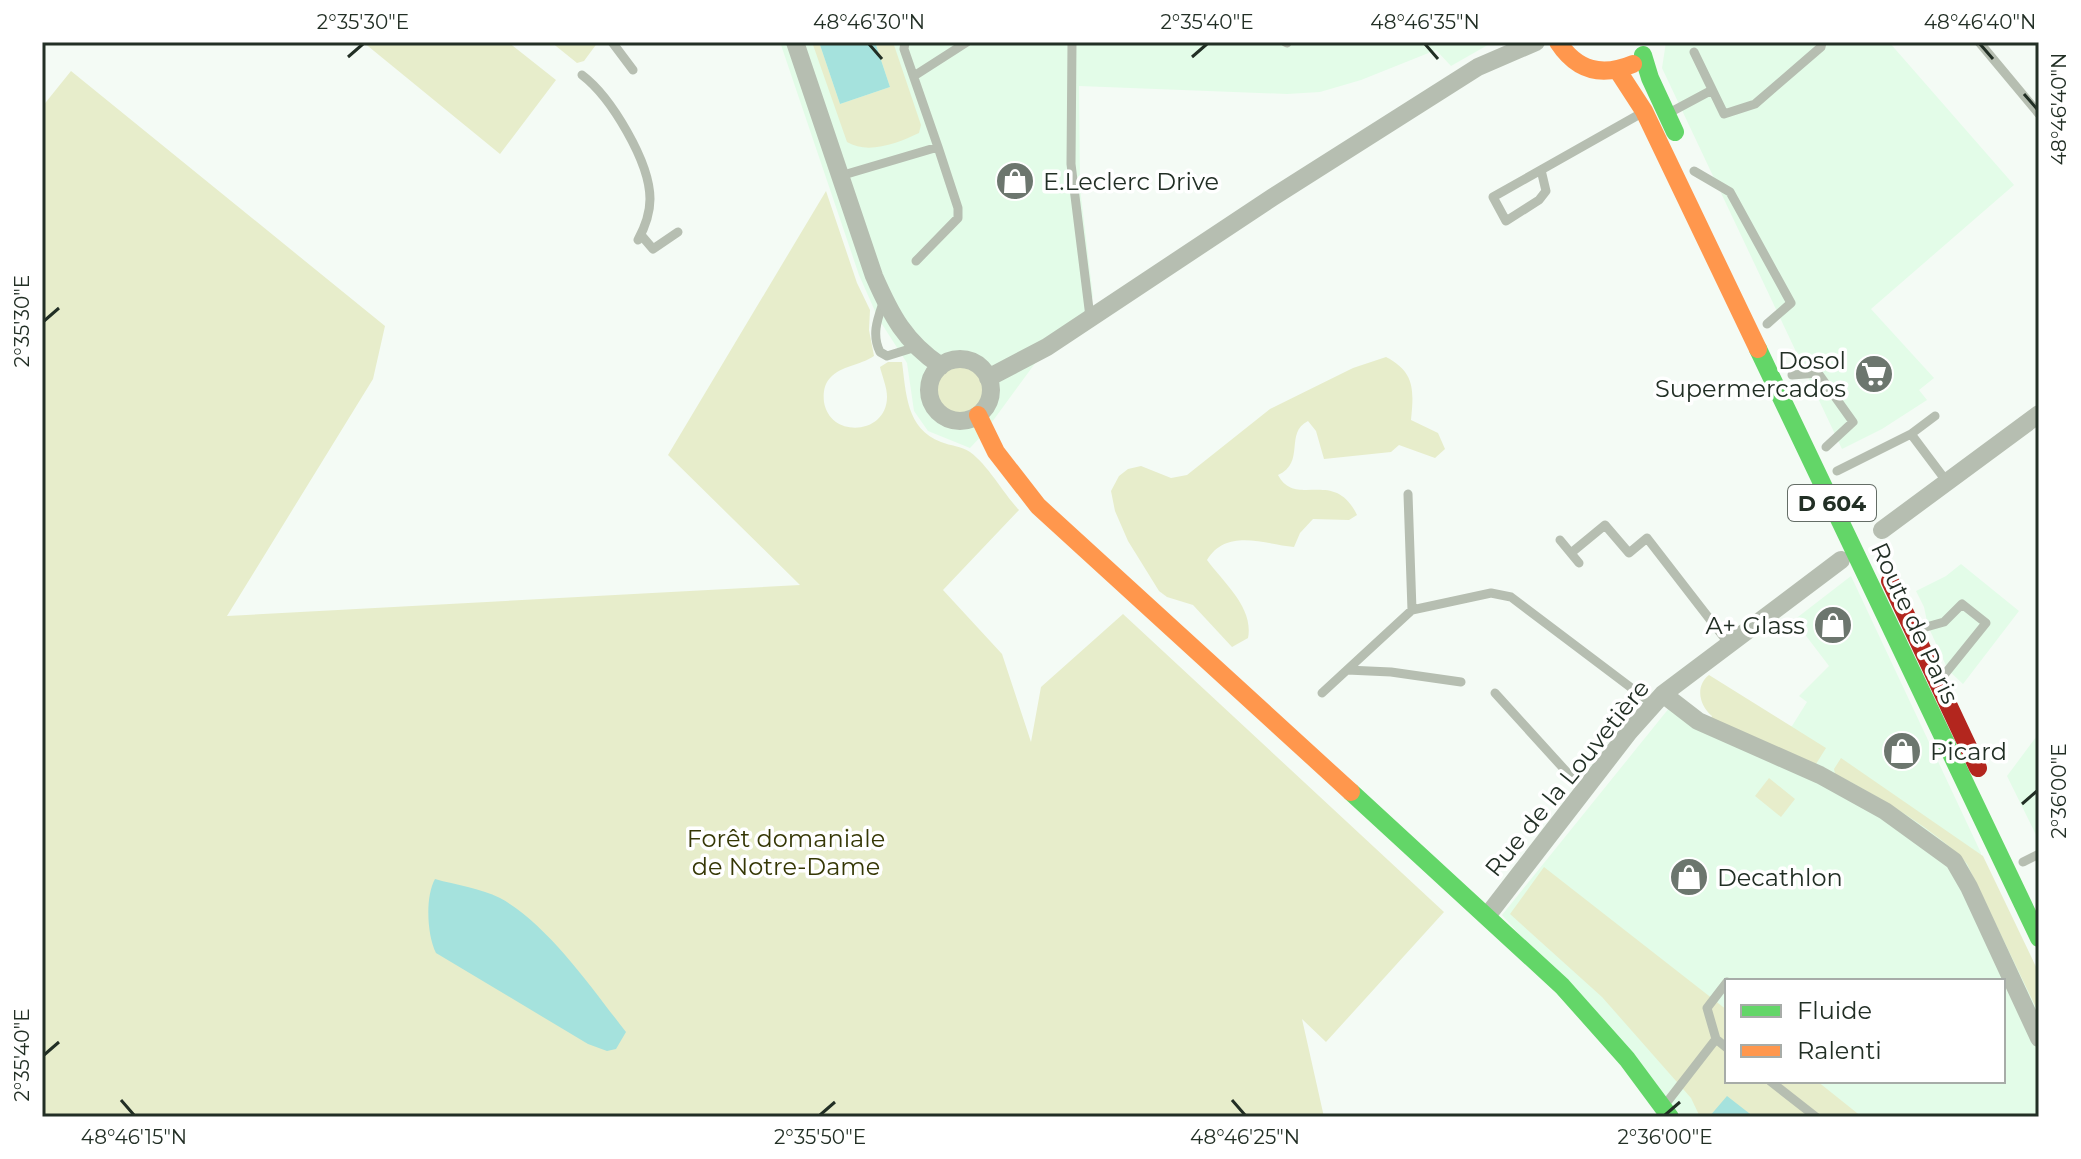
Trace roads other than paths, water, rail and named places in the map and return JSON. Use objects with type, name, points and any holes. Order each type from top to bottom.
[{"type":"main road","points":[[1558,42],[1574,63],[1603,73],[1632,65],[1647,48]]},
{"type":"main road","points":[[1647,48],[1667,114],[1707,199]]},
{"type":"main road","name":"Route de Paris","points":[[1618,71],[1644,111],[2039,938]]},
{"type":"main road","points":[[978,415],[984,433],[998,456],[1038,506],[1487,916],[1593,1019],[1667,1112]]},
{"type":"main road","name":"D 604","points":[[1822,440],[1848,493]]},
{"type":"main road","name":"Route de Paris","points":[[1862,523],[1984,779]]},
{"type":"main road","points":[[2026,855],[2034,884]]},
{"type":"street","points":[[795,42],[884,300],[916,347],[941,366]]},
{"type":"street","points":[[988,378],[1047,347],[1273,197],[1478,67],[1536,42]]},
{"type":"street","points":[[967,360],[983,370],[988,378],[988,402],[978,415],[958,421],[938,413],[929,394],[929,383],[941,366],[949,361],[967,360]]},
{"type":"street","points":[[1882,530],[2039,414]]},
{"type":"street","name":"Rue de la Louvetière","points":[[1487,916],[1658,699],[1841,560]]},
{"type":"street","points":[[1658,699],[1698,721],[1820,775],[1885,811],[1954,861],[2039,1038]]},
{"type":"lane","points":[[612,42],[633,70]]},
{"type":"lane","points":[[905,42],[904,49],[958,208],[958,218],[916,261]]},
{"type":"lane","points":[[914,76],[967,42]]},
{"type":"lane","points":[[1072,42],[1071,164],[1090,318]]},
{"type":"lane","points":[[1694,52],[1724,114],[1755,104],[1821,47],[1822,42]]},
{"type":"lane","points":[[1979,42],[2039,114]]},
{"type":"lane","points":[[582,75],[594,85],[609,106],[641,161],[650,198],[648,217],[639,237],[653,249],[678,232]]},
{"type":"lane","points":[[1667,114],[1712,90]]},
{"type":"lane","points":[[1541,170],[1546,191],[1539,200],[1506,221],[1493,197],[1644,111]]},
{"type":"lane","points":[[840,176],[938,147]]},
{"type":"lane","points":[[1687,157],[1730,192],[1791,303],[1767,323]]},
{"type":"lane","points":[[884,300],[875,329],[880,352],[887,356],[916,347]]},
{"type":"lane","points":[[1792,376],[1818,373],[1853,422],[1822,440]]},
{"type":"lane","points":[[1837,471],[1911,434],[1935,416]]},
{"type":"lane","points":[[1911,434],[1947,482]]},
{"type":"lane","points":[[1408,494],[1412,610]]},
{"type":"lane","points":[[1571,553],[1605,525],[1629,553],[1647,538],[1729,644]]},
{"type":"lane","points":[[1560,540],[1579,563]]},
{"type":"lane","points":[[1322,693],[1412,610],[1491,593],[1511,597],[1658,699]]},
{"type":"lane","points":[[1913,631],[1944,622],[1962,604],[1986,623],[1938,683]]},
{"type":"lane","points":[[1347,670],[1391,672],[1461,682]]},
{"type":"lane","points":[[1495,693],[1584,791]]},
{"type":"lane","points":[[1725,984],[1707,1008],[1716,1039],[1725,1046]]},
{"type":"lane","points":[[1667,1112],[1716,1039]]},
{"type":"lane","points":[[1773,1083],[1816,1117]]},
{"type":"water","points":[[819,42],[875,42],[890,87],[840,104]]},
{"type":"water","points":[[435,879],[500,898],[535,924],[552,940],[626,1032],[616,1049],[607,1051],[588,1044],[436,953],[428,916]]},
{"type":"water","points":[[1727,1096],[1754,1117],[1709,1117]]},
{"type":"place","name":"E.Leclerc Drive","points":[[1015,181]]},
{"type":"place","name":"Dosol Supermercados","points":[[1874,374]]},
{"type":"place","name":"A+ Glass","points":[[1833,625]]},
{"type":"place","name":"Picard","points":[[1902,751]]},
{"type":"place","name":"Decathlon","points":[[1689,877]]},
{"type":"park label","name":"Forêt domaniale de Notre-Dame","points":[[786,852]]}]
